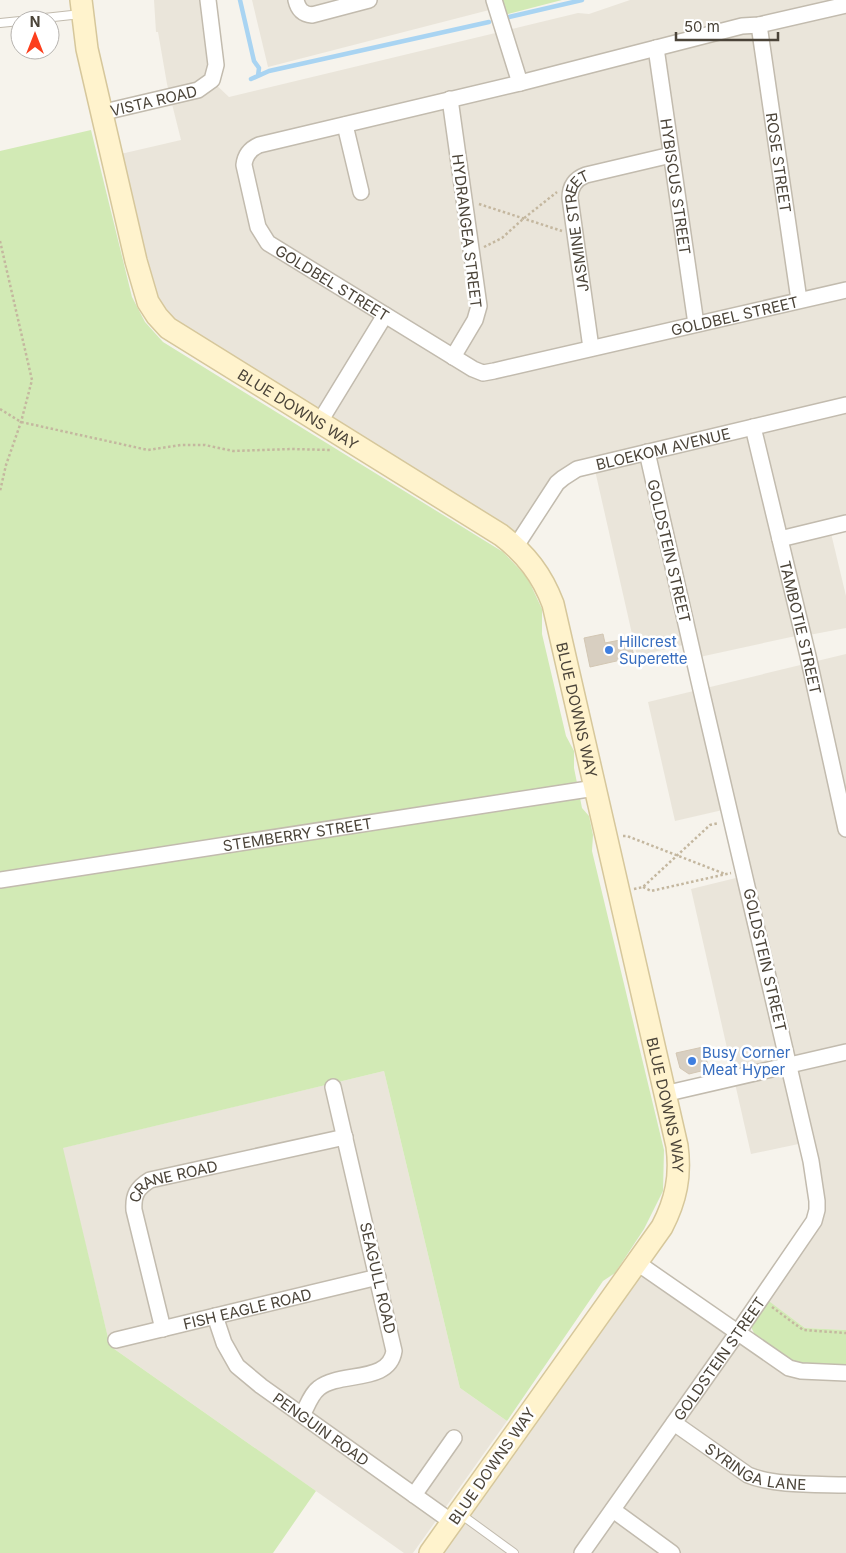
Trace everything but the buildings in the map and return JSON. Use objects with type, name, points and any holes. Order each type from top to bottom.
[{"type":"street","name":"VISTA ROAD","points":[[100,113],[193,92],[208,84],[215,73],[216,65],[208,0]]},
{"type":"street","points":[[296,0],[300,10],[307,15],[312,15],[369,0]]},
{"type":"street","points":[[494,0],[520,83]]},
{"type":"street","name":"GOLDBEL STREET","points":[[846,5],[759,25],[742,26],[520,83],[254,147],[245,159],[244,170],[258,227],[264,238],[274,247],[478,371],[489,373],[846,290]]},
{"type":"street","name":"BLUE DOWNS WAY","points":[[81,7],[87,49],[100,113],[136,262],[148,302],[157,316],[168,328],[516,546],[547,588],[553,604],[677,1146],[679,1178],[676,1194],[662,1227],[430,1553]]},
{"type":"street","name":"ROSE STREET","points":[[759,25],[799,300]]},
{"type":"street","name":"HYBISCUS STREET","points":[[656,48],[696,324]]},
{"type":"street","name":"HYDRANGEA STREET","points":[[450,100],[478,311],[475,320],[453,357]]},
{"type":"street","points":[[345,124],[361,192]]},
{"type":"street","name":"JASMINE STREET","points":[[591,348],[570,193],[575,182],[582,177],[671,155]]},
{"type":"street","points":[[319,423],[385,315]]},
{"type":"street","name":"BLOEKOM AVENUE","points":[[516,546],[557,484],[563,478],[585,467],[846,405]]},
{"type":"street","name":"TAMBOTIE STREET","points":[[753,427],[846,829]]},
{"type":"street","name":"GOLDSTEIN STREET","points":[[582,1553],[760,1300],[814,1221],[817,1210],[811,1161],[647,452]]},
{"type":"street","points":[[780,539],[846,523]]},
{"type":"street","name":"STEMBERRY STREET","points":[[0,880],[595,788]]},
{"type":"street","points":[[664,1094],[846,1052]]},
{"type":"street","name":"SEAGULL ROAD","points":[[303,1414],[319,1388],[341,1380],[380,1371],[393,1360],[394,1344],[333,1087]]},
{"type":"street","name":"CRANE ROAD","points":[[163,1329],[134,1210],[135,1193],[141,1185],[150,1180],[345,1137]]},
{"type":"street","points":[[636,1262],[789,1368],[801,1371],[846,1373]]},
{"type":"street","name":"FISH EAGLE ROAD","points":[[116,1340],[378,1278]]},
{"type":"street","name":"PENGUIN ROAD","points":[[215,1316],[224,1343],[237,1366],[261,1386],[303,1414],[414,1495],[455,1517]]},
{"type":"street","name":"SYRINGA LANE","points":[[674,1423],[748,1475],[756,1478],[846,1485]]},
{"type":"street","points":[[414,1495],[454,1438]]},
{"type":"street","points":[[613,1510],[672,1553]]},
{"type":"lane","points":[[60,12],[81,7]]},
{"type":"lane","points":[[455,1517],[514,1553]]},
{"type":"path","points":[[471,253],[502,238],[556,192],[570,193]]},
{"type":"path","points":[[463,198],[576,236]]},
{"type":"path","points":[[0,241],[32,380],[0,491]]},
{"type":"path","points":[[0,409],[21,422],[148,450],[181,445],[205,445],[233,451],[333,450]]},
{"type":"path","points":[[628,890],[643,887],[710,825],[732,820]]},
{"type":"path","points":[[621,837],[627,836],[724,874]]},
{"type":"path","points":[[643,887],[651,891],[743,870]]},
{"type":"path","points":[[760,1300],[803,1330],[846,1334]]},
{"type":"shaded area","points":[[154,0],[208,0],[211,80],[229,97],[578,13],[589,14],[630,0],[846,0],[846,525],[830,529],[846,596],[846,628],[791,637],[695,658],[691,643],[637,656],[594,466],[577,470],[517,546],[158,316],[112,156],[181,140],[167,84],[158,32],[156,32]]},
{"type":"shaded area","points":[[252,0],[494,0],[497,8],[268,67]]},
{"type":"shaded area","points":[[846,654],[846,1330],[805,1328],[764,1298],[815,1222],[808,1142],[751,1154],[691,889],[744,876],[727,809],[675,821],[648,702]]},
{"type":"shaded area","points":[[384,1071],[460,1388],[507,1421],[413,1553],[404,1553],[110,1346],[62,1148]]},
{"type":"shaded area","points":[[638,1263],[789,1368],[846,1374],[846,1553],[433,1553]]},
{"type":"green space","points":[[499,0],[562,0],[504,15]]},
{"type":"green space","points":[[91,130],[132,297],[145,322],[163,342],[503,552],[527,577],[542,609],[542,634],[566,736],[574,751],[574,768],[582,808],[589,816],[593,835],[592,851],[664,1150],[663,1191],[644,1229],[615,1273],[603,1281],[507,1421],[460,1388],[384,1071],[63,1148],[110,1346],[316,1491],[273,1553],[0,1553],[0,151]]},
{"type":"green space","points":[[766,1299],[805,1328],[846,1330],[846,1368],[804,1366],[792,1362],[757,1339],[752,1329],[752,1323]]},
{"type":"waterway","points":[[240,0],[254,61],[259,68],[258,76]]},
{"type":"waterway","points":[[509,17],[582,0]]},
{"type":"waterway","points":[[251,79],[269,71],[489,22]]},
{"type":"place","name":"Hillcrest Superette","points":[[609,650]]},
{"type":"place","name":"Busy Corner Meat Hyper","points":[[692,1061]]}]
